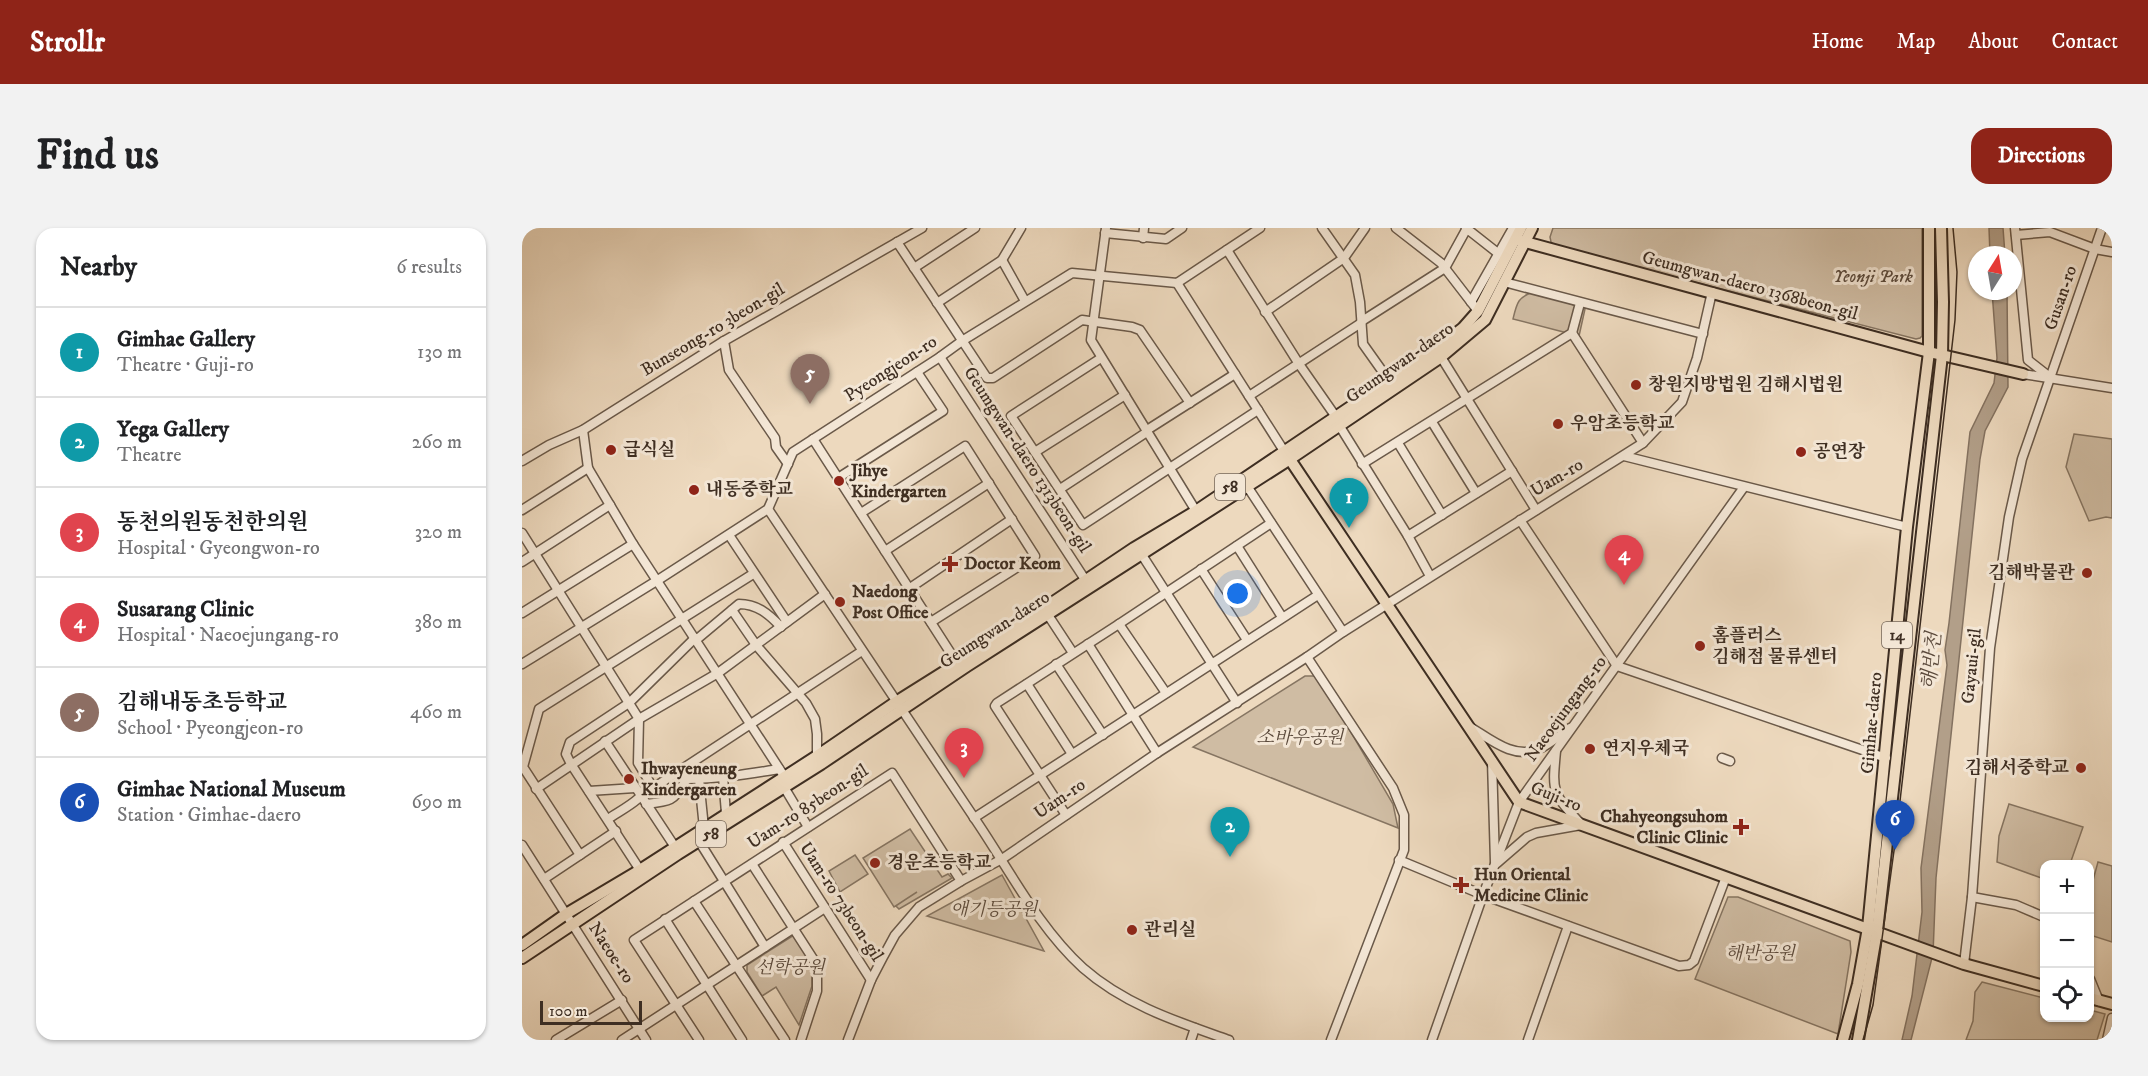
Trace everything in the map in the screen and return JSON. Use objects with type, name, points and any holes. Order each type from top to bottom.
[{"type":"main road","name":"Geumgwan-daero","points":[[522,958],[699,841],[782,778],[898,707],[957,663],[1441,357],[1485,320],[1504,282],[1521,228]]},
{"type":"main road","name":"Geumgwan-daero","points":[[1338,421],[1463,328],[1518,237],[1532,228]]},
{"type":"main road","name":"Gimhae-daero","points":[[1844,1040],[1873,930],[1907,526],[1929,352],[1929,228]]},
{"type":"main road","name":"Gimhae-daero","points":[[1858,1040],[1942,355],[1941,228]]},
{"type":"main road","name":"Geumgwan-daero 1368beon-gil","points":[[1518,237],[1929,352],[2024,374]]},
{"type":"main road","name":"Geumgwan-daero","points":[[522,945],[566,914],[640,870],[726,813],[968,666],[1142,555],[1247,486],[1287,455]]},
{"type":"main road","name":"Guji-ro","points":[[1287,455],[1519,802],[1964,964],[2040,985]]},
{"type":"main road","points":[[2094,999],[2112,1004]]},
{"type":"street","name":"Bunseong-ro 3beon-gil","points":[[522,461],[583,430],[724,341],[922,228]]},
{"type":"street","points":[[914,268],[975,228]]},
{"type":"street","points":[[937,303],[1002,260],[1021,228]]},
{"type":"street","points":[[1182,228],[1166,239],[1144,233],[1105,230],[1091,340],[1196,511]]},
{"type":"street","points":[[1260,228],[1177,283],[1287,455]]},
{"type":"street","points":[[1322,228],[1355,275],[1364,344],[1390,382]]},
{"type":"street","points":[[1265,312],[1344,258],[1365,228]]},
{"type":"street","points":[[1396,228],[1445,267],[1474,307],[1499,254],[1518,237]]},
{"type":"street","points":[[1249,396],[1445,267],[1467,228],[1499,254]]},
{"type":"street","name":"Gusan-ro","points":[[2050,378],[2102,228]]},
{"type":"street","points":[[2050,378],[2028,360],[2015,231],[2051,230],[2095,249],[2112,252]]},
{"type":"street","points":[[897,242],[985,376],[990,379],[1082,320],[1140,330],[1190,403]]},
{"type":"street","points":[[1227,250],[1265,312],[1338,421],[1430,576]]},
{"type":"street","points":[[1002,260],[1025,301]]},
{"type":"street","name":"Pyeongjeon-ro","points":[[768,509],[793,452],[1025,301],[1072,273],[1177,283]]},
{"type":"street","points":[[1504,282],[1703,334]]},
{"type":"street","name":"Uam-ro","points":[[848,1040],[871,980],[895,935],[920,907],[1002,859],[1157,753],[1343,632],[1644,443],[1682,402],[1697,358],[1712,292]]},
{"type":"street","points":[[1362,464],[1572,333],[1580,303]]},
{"type":"street","points":[[1572,333],[1644,443]]},
{"type":"street","points":[[724,341],[729,370],[775,438],[776,447],[788,464]]},
{"type":"street","name":"Geumgwan-daero 1313beon-gil","points":[[940,357],[1086,581]]},
{"type":"street","name":"Geumgwan-daero 1313beon-gil","points":[[1101,357],[1011,416],[1083,525],[1168,468]]},
{"type":"street","points":[[1441,357],[1536,510]]},
{"type":"street","points":[[838,478],[943,411],[918,372]]},
{"type":"street","points":[[1060,489],[1235,374]]},
{"type":"street","points":[[2024,374],[2112,387]]},
{"type":"street","name":"Gayaui-gil","points":[[1964,964],[1972,897],[1990,648],[2010,517],[2022,459],[2050,378]]},
{"type":"street","points":[[1035,452],[1125,395]]},
{"type":"street","points":[[1168,468],[1258,410]]},
{"type":"street","points":[[1432,422],[1476,493]]},
{"type":"street","points":[[583,430],[588,468],[633,544],[752,724],[808,827]]},
{"type":"street","points":[[813,439],[957,663]]},
{"type":"street","points":[[1398,443],[1442,515]]},
{"type":"street","points":[[861,513],[965,446],[989,483],[1035,556],[931,622]]},
{"type":"street","points":[[1624,456],[1907,526]]},
{"type":"street","points":[[522,510],[588,468]]},
{"type":"street","points":[[1408,536],[1512,471]]},
{"type":"street","points":[[885,551],[989,483]]},
{"type":"street","points":[[1247,486],[1343,632]]},
{"type":"street","name":"Naeoejungang-ro","points":[[1432,1040],[1519,802],[1744,487]]},
{"type":"street","points":[[522,562],[610,505]]},
{"type":"street","points":[[522,664],[581,629],[768,509],[1051,934],[1084,969],[1131,1002],[1229,1040]]},
{"type":"street","points":[[909,588],[1012,519]]},
{"type":"street","points":[[1520,520],[1617,666],[1886,758]]},
{"type":"street","points":[[1066,815],[995,706],[997,703],[1271,523]]},
{"type":"street","points":[[522,533],[639,719],[638,763],[649,781],[644,800]]},
{"type":"street","points":[[729,535],[784,625]]},
{"type":"street","points":[[522,613],[633,544]]},
{"type":"street","points":[[1237,546],[1282,617]]},
{"type":"street","points":[[1142,555],[1237,703]]},
{"type":"street","points":[[1201,569],[1247,640]]},
{"type":"street","points":[[580,855],[536,789],[523,764],[526,739],[538,710],[753,574]]},
{"type":"street","points":[[536,789],[639,719],[718,673],[825,594]]},
{"type":"street","points":[[974,818],[1318,595]]},
{"type":"street","points":[[640,870],[571,764],[566,754],[570,742],[629,703],[696,639],[739,604],[750,604],[784,625]]},
{"type":"street","points":[[732,610],[756,645],[806,703],[815,718],[817,756]]},
{"type":"street","points":[[1048,615],[1073,653]]},
{"type":"street","points":[[1119,624],[1166,693]]},
{"type":"street","points":[[1088,644],[1157,753]]},
{"type":"street","points":[[608,819],[644,800],[681,771],[862,651]]},
{"type":"street","points":[[1307,657],[1394,788],[1404,815],[1404,849],[1331,1040]]},
{"type":"street","points":[[1056,663],[1102,735]]},
{"type":"street","points":[[1027,684],[1072,754]]},
{"type":"street","points":[[1470,727],[1506,749],[1523,751],[1540,748],[1575,724]]},
{"type":"street","points":[[605,741],[675,847]]},
{"type":"street","points":[[1556,751],[1554,777],[1558,800],[1581,825]]},
{"type":"street","points":[[1492,760],[1495,865]]},
{"type":"street","points":[[681,771],[687,779]]},
{"type":"street","name":"Uam-ro 85beon-gil","points":[[676,1005],[634,940],[723,880],[752,864],[892,773],[961,881]]},
{"type":"street","points":[[723,777],[726,813]]},
{"type":"street","points":[[687,779],[782,778]]},
{"type":"street","points":[[644,800],[668,802],[676,796],[687,779]]},
{"type":"street","points":[[699,779],[704,828]]},
{"type":"street","points":[[589,791],[635,788]]},
{"type":"street","points":[[1495,865],[1527,837],[1536,833],[1581,825]]},
{"type":"street","points":[[544,879],[616,831]]},
{"type":"street","points":[[699,841],[765,947]]},
{"type":"street","name":"Uam-ro 73beon-gil","points":[[783,842],[871,980]]},
{"type":"street","points":[[522,845],[566,914]]},
{"type":"street","points":[[1399,860],[1483,896],[1679,966],[1689,965],[1696,955],[1726,877]]},
{"type":"street","points":[[752,864],[817,965],[817,991],[801,1040]]},
{"type":"street","points":[[1972,897],[2016,905],[2040,915]]},
{"type":"street","points":[[694,901],[785,1040]]},
{"type":"street","points":[[622,1040],[825,908]]},
{"type":"street","name":"Naeoe-ro","points":[[566,914],[646,1040]]},
{"type":"street","points":[[664,919],[742,1040]]},
{"type":"street","points":[[1528,1040],[1568,926]]},
{"type":"street","points":[[556,1040],[622,1000]]},
{"type":"street","points":[[676,1005],[699,1040]]},
{"type":"street","points":[[2107,1040],[2112,1018]]},
{"type":"street","points":[[1191,1040],[1195,1028]]},
{"type":"green space","name":"Yeonji Park","points":[[1553,228],[1922,228],[1922,336],[1916,339],[1558,247],[1551,242]]},
{"type":"green space","points":[[1535,291],[1585,309],[1579,336],[1513,319],[1519,301]]},
{"type":"green space","points":[[2074,434],[2112,439],[2112,518],[2089,521],[2066,467]]},
{"type":"green space","name":"소바우공원","points":[[1305,676],[1318,676],[1393,804],[1398,828],[1193,747]]},
{"type":"green space","points":[[2009,804],[2083,827],[2071,860],[2040,860],[2040,878],[1997,862],[1999,836]]},
{"type":"green space","points":[[910,829],[942,877],[948,874],[952,878],[899,909],[896,906],[917,892],[894,907],[863,858]]},
{"type":"green space","points":[[855,855],[868,874],[840,892],[829,871]]},
{"type":"green space","points":[[2098,862],[2112,866],[2112,942],[2094,936],[2094,876]]},
{"type":"green space","name":"애기등공원","points":[[1002,875],[1044,951],[927,916]]},
{"type":"green space","name":"해반공원","points":[[1728,897],[1738,897],[1850,941],[1851,952],[1838,1034],[1695,979]]},
{"type":"green space","name":"선학공원","points":[[794,935],[812,963],[812,986],[799,1025],[776,987],[762,996],[747,972],[747,965]]},
{"type":"green space","points":[[1982,982],[2040,997],[2040,1022],[2094,1022],[2094,1011],[2105,1014],[2097,1040],[1966,1040],[1973,1021],[1975,992]]},
{"type":"shaded area","points":[[1989,228],[2003,228],[2004,246],[1990,246]]},
{"type":"shaded area","points":[[1993,300],[2007,300],[2008,387],[1985,431],[1980,459],[1936,878],[1933,954],[1911,1040],[1902,1040],[1912,996],[1922,912],[1921,868],[1947,665],[1945,650],[1970,432],[1994,383],[1997,358]]},
{"type":"tram line","points":[[1863,1040],[1873,1005],[1896,836],[1955,320],[1957,272],[1953,228]]},
{"type":"place","name":"창원지방법원 김해시법원","points":[[1636,385]]},
{"type":"place","name":"김해내동초등학교","points":[[810,404]]},
{"type":"place","name":"우암초등학교","points":[[1558,424]]},
{"type":"place","name":"급식실","points":[[611,450]]},
{"type":"place","name":"공연장","points":[[1801,452]]},
{"type":"place","name":"Jihye Kindergarten","points":[[839,481]]},
{"type":"place","name":"내동중학교","points":[[694,490]]},
{"type":"place","name":"Gimhae Gallery","points":[[1349,528]]},
{"type":"place","name":"Doctor Keom","points":[[950,564]]},
{"type":"place","name":"김해박물관","points":[[2087,573]]},
{"type":"place","name":"Susarang Clinic","points":[[1624,585]]},
{"type":"place","name":"Naedong Post Office","points":[[840,602]]},
{"type":"place","name":"홈플러스 김해점 물류센터","points":[[1700,646]]},
{"type":"place","name":"연지우체국","points":[[1590,749]]},
{"type":"place","name":"김해서중학교","points":[[2081,768]]},
{"type":"place","name":"동천의원동천한의원","points":[[964,778]]},
{"type":"place","name":"Ihwayeneung Kindergarten","points":[[629,779]]},
{"type":"place","name":"Chahyeongsuhom Clinic Clinic","points":[[1741,827]]},
{"type":"place","name":"Gimhae National Museum","points":[[1895,850]]},
{"type":"place","name":"Yega Gallery","points":[[1230,857]]},
{"type":"place","name":"경운초등학교","points":[[875,863]]},
{"type":"place","name":"Hun Oriental Medicine Clinic","points":[[1461,885]]},
{"type":"place","name":"관리실","points":[[1132,930]]},
{"type":"water label","name":"해반천","points":[[1932,661]]}]
